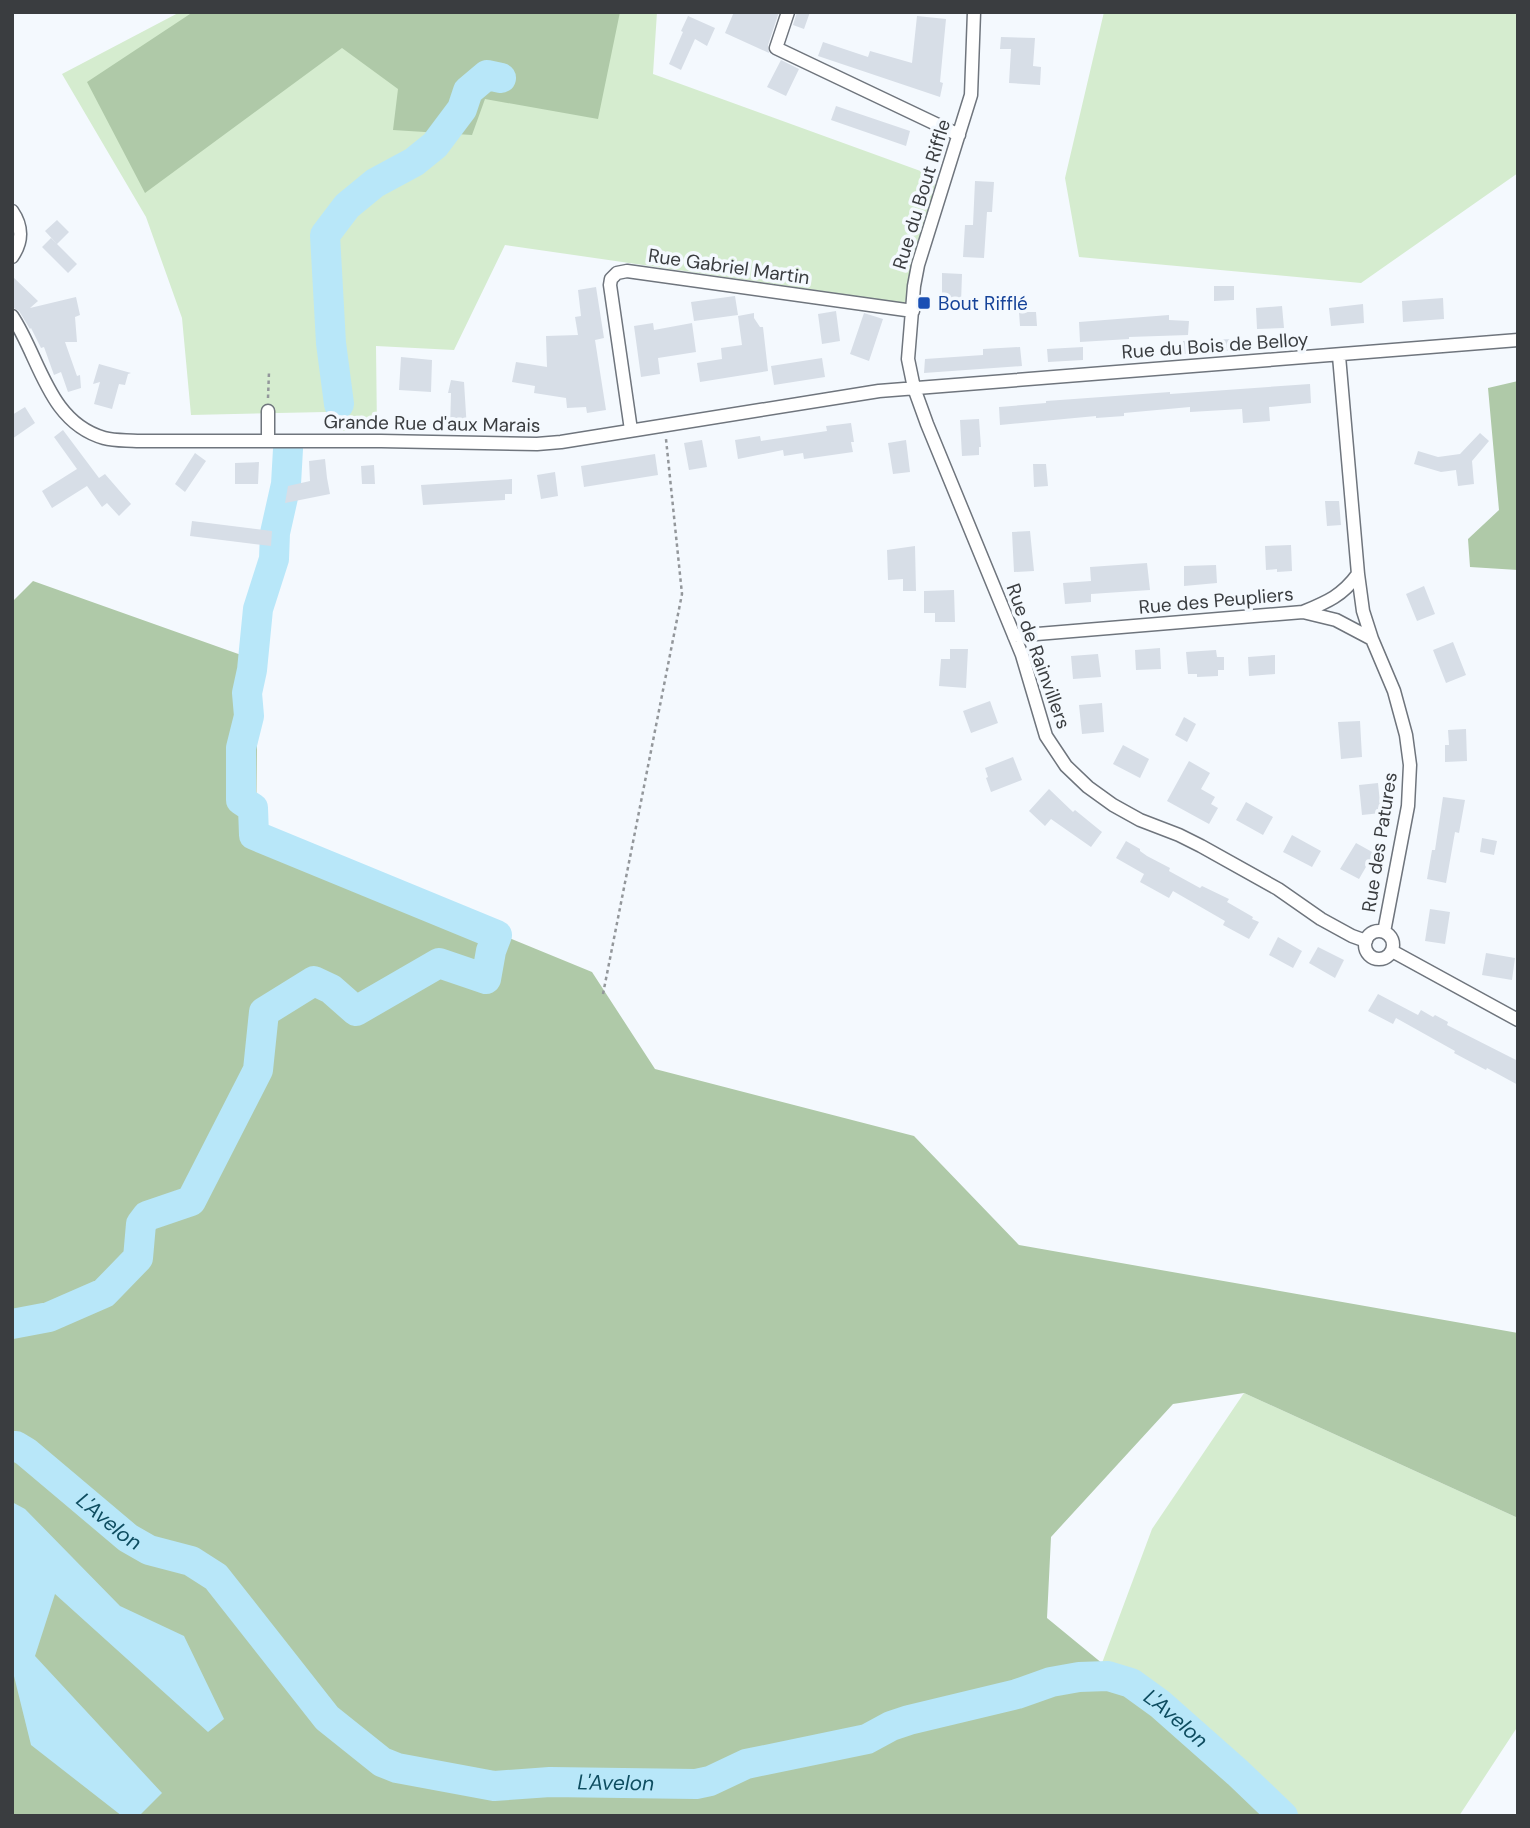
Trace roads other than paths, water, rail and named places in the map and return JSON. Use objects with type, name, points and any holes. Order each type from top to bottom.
[{"type":"street","points":[[789,12],[776,48],[959,135]]},
{"type":"street","name":"Rue du Bout Riffle","points":[[914,388],[908,359],[918,265],[969,104],[974,12]]},
{"type":"street","points":[[12,211],[21,231],[18,248],[12,257]]},
{"type":"street","name":"Rue Gabriel Martin","points":[[631,430],[610,285],[611,279],[617,273],[627,271],[912,311]]},
{"type":"street","name":"Grande Rue d'aux Marais","points":[[12,316],[58,405],[74,422],[94,434],[114,440],[537,444],[878,391],[914,388]]},
{"type":"street","name":"Rue du Bois de Belloy","points":[[914,388],[1518,340]]},
{"type":"street","points":[[1339,356],[1358,574]]},
{"type":"street","name":"Rue de Rainvillers","points":[[914,388],[1027,670],[1046,736],[1059,757],[1082,782],[1113,805],[1140,820],[1201,846],[1278,889],[1321,919],[1366,941]]},
{"type":"street","points":[[268,411],[268,441]]},
{"type":"street","name":"Rue des Peupliers","points":[[1014,636],[1303,612],[1334,598],[1349,586],[1358,574]]},
{"type":"street","name":"Rue des Patures","points":[[1358,574],[1363,611],[1398,705],[1406,734],[1410,765],[1408,806],[1384,932]]},
{"type":"street","points":[[1303,612],[1336,620],[1372,639]]},
{"type":"street","points":[[1384,932],[1392,939],[1392,951],[1382,959],[1374,958],[1366,949],[1366,941],[1371,934],[1384,932]]},
{"type":"street","points":[[1392,951],[1518,1020]]},
{"type":"water","points":[[12,1502],[25,1509],[120,1606],[184,1636],[224,1719],[208,1732],[55,1594],[35,1656],[162,1793],[139,1816],[122,1816],[31,1745],[12,1668]]},
{"type":"waterway","points":[[339,404],[331,343],[325,235],[347,206],[375,183],[414,162],[435,145],[462,109],[468,91],[487,75],[501,78]]},
{"type":"waterway","points":[[12,1324],[49,1317],[104,1293],[138,1258],[141,1224],[147,1216],[191,1201],[258,1070],[264,1012],[314,981],[331,989],[356,1011],[439,963],[486,979],[497,935],[254,835],[253,808],[241,800],[241,748],[249,716],[247,693],[258,609],[274,559],[275,533],[286,484],[288,449]]},
{"type":"waterway","name":"L'Avelon","points":[[12,1446],[26,1452],[128,1538],[149,1550],[191,1561],[216,1577],[327,1718],[382,1762],[397,1768],[494,1786],[550,1782],[696,1784],[710,1781],[746,1764],[867,1739],[909,1720],[1017,1694],[1051,1682],[1108,1676],[1131,1683],[1160,1704],[1283,1816]]},
{"type":"place","name":"Bout Rifflé","points":[[924,303]]}]
